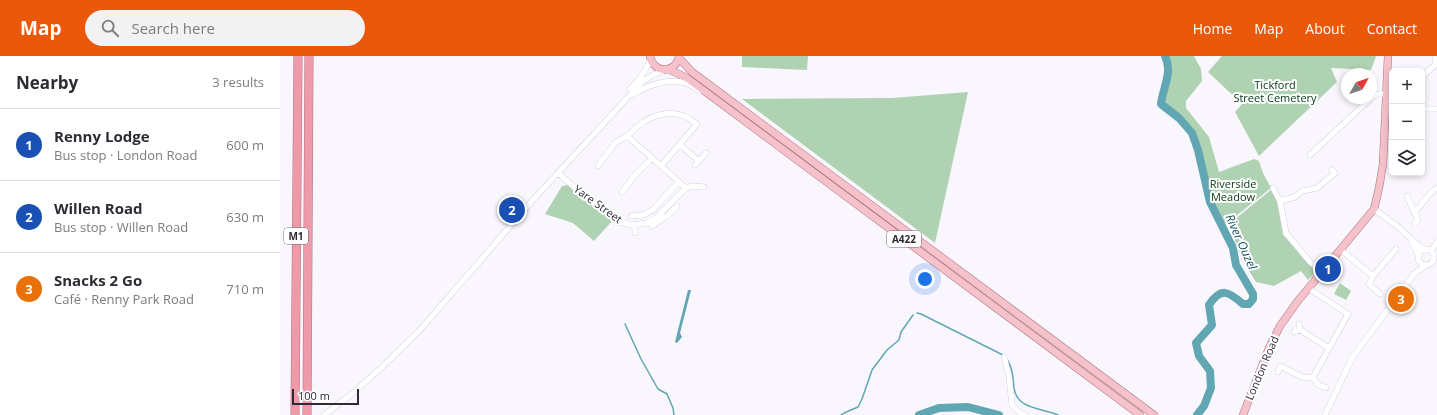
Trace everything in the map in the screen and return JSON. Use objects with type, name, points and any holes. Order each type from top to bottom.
[{"type":"highway","name":"M1","points":[[295,415],[298,56]]},
{"type":"highway","name":"M1","points":[[307,415],[309,56]]},
{"type":"main road","points":[[1374,209],[1384,164],[1389,108],[1386,94],[1388,56]]},
{"type":"main road","points":[[650,58],[655,67],[668,70],[675,65],[679,57]]},
{"type":"main road","name":"A422","points":[[679,57],[692,72],[1154,415]]},
{"type":"main road","name":"A422","points":[[668,70],[677,72],[687,78],[1139,414]]},
{"type":"main road","name":"London Road","points":[[1243,415],[1274,338],[1291,311],[1308,288],[1374,209]]},
{"type":"street","points":[[1425,74],[1436,65],[1436,56]]},
{"type":"street","points":[[400,351],[418,328],[547,180],[640,78],[650,58]]},
{"type":"street","points":[[324,415],[353,393],[400,351],[437,312],[558,173],[643,81],[653,75],[668,70]]},
{"type":"street","points":[[626,99],[649,86],[677,81],[687,83],[719,102]]},
{"type":"street","points":[[1377,94],[1386,94]]},
{"type":"street","points":[[1310,155],[1365,104]]},
{"type":"street","points":[[1425,109],[1437,110]]},
{"type":"street","points":[[598,166],[616,142],[627,136],[642,122],[662,114],[669,113],[688,117],[697,124],[661,166]]},
{"type":"street","points":[[627,136],[686,188],[693,186],[704,187]]},
{"type":"street","points":[[680,145],[697,163],[706,154]]},
{"type":"street","points":[[622,192],[636,174],[652,158]]},
{"type":"street","points":[[1280,201],[1317,188],[1334,174],[1332,170]]},
{"type":"street","name":"Yare Street","points":[[558,173],[583,195],[618,221],[625,224],[635,225],[657,220],[668,212],[686,188]]},
{"type":"street","name":"Yare Street","points":[[630,216],[650,212],[679,182]]},
{"type":"street","points":[[1273,188],[1280,201],[1286,233],[1310,262],[1322,272]]},
{"type":"street","points":[[1414,212],[1419,209],[1433,190],[1437,188]]},
{"type":"street","points":[[1407,196],[1418,220],[1415,224]]},
{"type":"street","name":"Yare Street","points":[[652,226],[657,220],[677,206]]},
{"type":"street","points":[[1374,209],[1432,254]]},
{"type":"street","name":"Yare Street","points":[[641,215],[642,224]]},
{"type":"street","points":[[635,225],[635,233]]},
{"type":"street","points":[[1410,238],[1421,263],[1437,266]]},
{"type":"street","points":[[1325,415],[1352,358],[1414,274],[1433,262],[1432,254],[1437,242]]},
{"type":"street","points":[[1380,294],[1369,284],[1373,276],[1396,249]]},
{"type":"street","points":[[1341,250],[1373,276]]},
{"type":"street","points":[[1414,274],[1422,251],[1432,254]]},
{"type":"street","points":[[1308,288],[1350,312],[1313,377]]},
{"type":"street","points":[[1297,329],[1329,348]]},
{"type":"street","points":[[1004,357],[1009,376],[1012,405],[1021,414],[1026,415]]},
{"type":"street","points":[[1278,372],[1280,366],[1304,378],[1313,377]]},
{"type":"street","points":[[1313,377],[1317,384],[1326,388]]},
{"type":"green space","points":[[742,56],[808,56],[807,70],[742,67]]},
{"type":"green space","name":"Riverside Meadow","points":[[1168,56],[1194,56],[1201,69],[1202,81],[1186,101],[1186,108],[1209,137],[1219,172],[1254,159],[1259,161],[1263,173],[1271,188],[1226,224],[1213,203],[1208,178],[1195,134],[1182,117],[1167,105],[1164,100],[1172,68]]},
{"type":"green space","name":"Tickford Street Cemetery","points":[[1222,56],[1376,56],[1372,68],[1331,68],[1337,82],[1259,156],[1235,112],[1242,104],[1208,72]]},
{"type":"green space","points":[[968,92],[935,243],[742,99],[892,98]]},
{"type":"green space","points":[[569,185],[613,220],[594,241],[573,223],[545,214],[562,186]]},
{"type":"green space","points":[[1272,189],[1277,202],[1283,235],[1316,272],[1308,280],[1301,271],[1274,286],[1256,282],[1242,260],[1229,224]]},
{"type":"green space","points":[[1340,283],[1351,291],[1346,300],[1334,294]]},
{"type":"water","points":[[688,290],[691,290],[680,333],[682,337],[677,343],[675,342]]},
{"type":"waterway","name":"River Ouzel","points":[[1165,56],[1168,74],[1161,104],[1179,118],[1192,133],[1198,150],[1210,202],[1233,248],[1236,265],[1253,294],[1253,299],[1249,304],[1243,304],[1233,296],[1221,293],[1217,295],[1209,305],[1212,325],[1196,343],[1199,356],[1210,371],[1211,388],[1204,406],[1197,415]]},
{"type":"waterway","points":[[917,313],[1003,355]]},
{"type":"waterway","points":[[841,415],[858,407],[872,370],[887,350],[899,340],[901,332],[913,315]]},
{"type":"waterway","points":[[625,324],[641,359],[658,389],[667,394],[673,408],[674,415]]},
{"type":"waterway","points":[[1008,361],[1012,370],[1016,395],[1020,401],[1032,407],[1058,415]]},
{"type":"waterway","name":"River Ouzel","points":[[919,415],[939,408],[968,407],[999,415]]},
{"type":"place","name":"Willen Road","points":[[512,210]]},
{"type":"place","name":"Renny Lodge","points":[[1328,269]]},
{"type":"place","name":"Snacks 2 Go","points":[[1401,299]]}]
